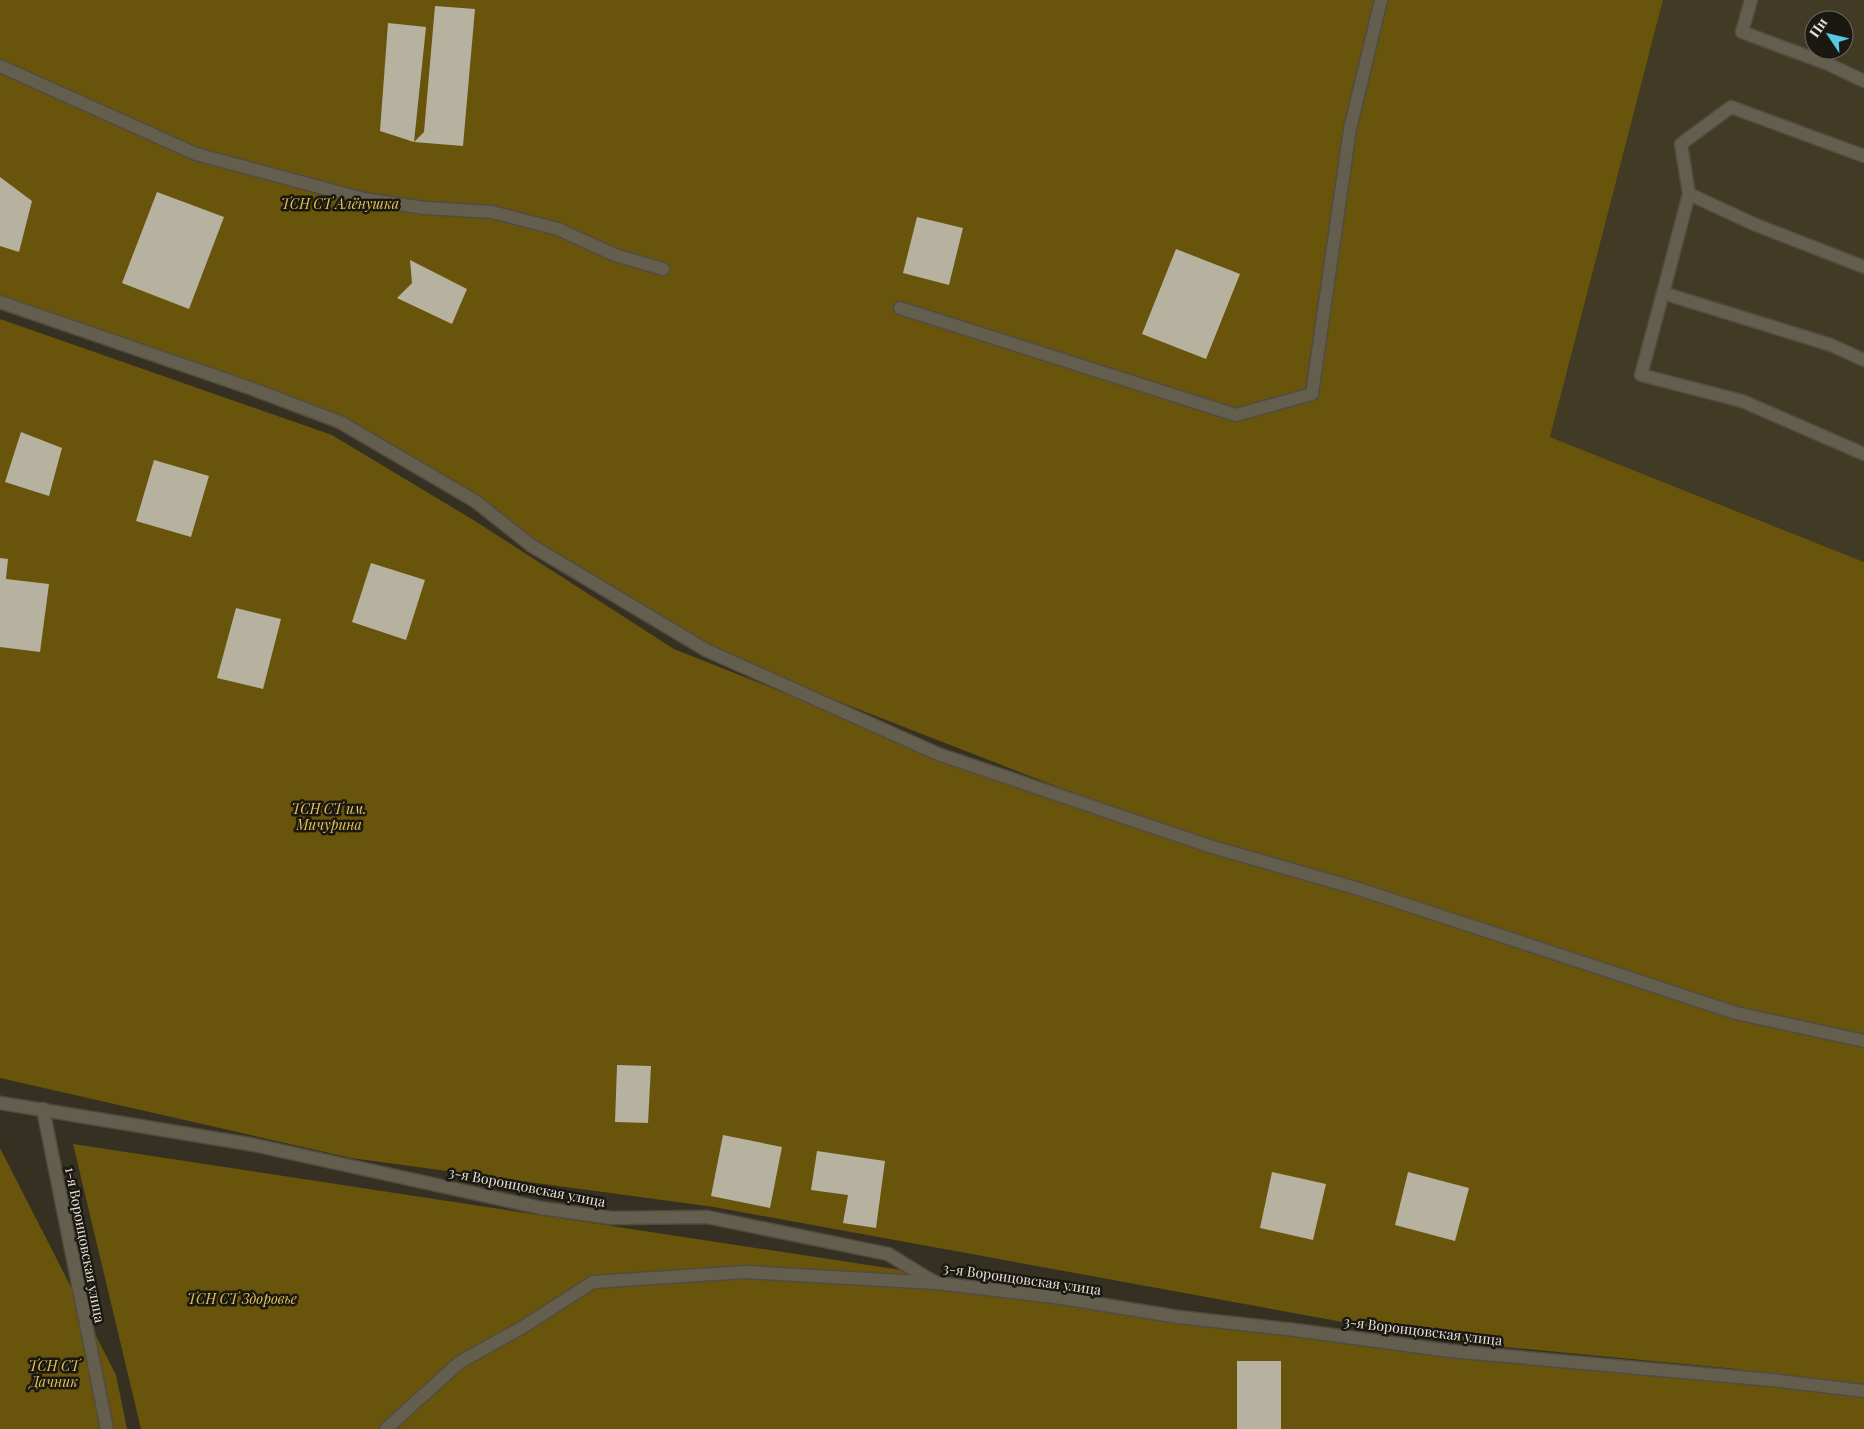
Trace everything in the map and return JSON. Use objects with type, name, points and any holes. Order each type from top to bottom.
[{"type":"street","points":[[900,308],[1236,416],[1312,394],[1350,129],[1381,0]]},
{"type":"street","points":[[1750,0],[1742,32],[1828,64],[1864,81]]},
{"type":"street","points":[[0,66],[196,154],[364,199],[425,208],[492,212],[558,229],[615,254],[664,269]]},
{"type":"street","points":[[1864,156],[1731,107],[1682,144],[1688,194],[1641,374],[1742,401],[1864,454]]},
{"type":"street","points":[[1688,194],[1756,226],[1864,267]]},
{"type":"street","points":[[1663,293],[1831,345],[1864,360]]},
{"type":"street","points":[[0,302],[250,388],[340,422],[475,502],[532,546],[706,650],[938,754],[1209,846],[1359,889],[1736,1013],[1864,1042]]},
{"type":"street","points":[[0,1103],[43,1109]]},
{"type":"street","name":"3-я Воронцовская улица","points":[[43,1109],[255,1145],[541,1208],[611,1218],[708,1217],[888,1254],[936,1283],[1450,1351],[1772,1380],[1864,1391]]},
{"type":"street","name":"1-я Воронцовская улица","points":[[43,1109],[107,1429]]},
{"type":"street","points":[[386,1429],[460,1362],[523,1327],[593,1282],[744,1272],[936,1283]]},
{"type":"shaded area","points":[[1663,0],[1864,0],[1864,562],[1550,437]]},
{"type":"green space","points":[[0,0],[1663,0],[1550,437],[1864,562],[1864,1429],[141,1429],[73,1144],[1295,1330],[1768,1379],[1736,1369],[1452,1342],[714,1207],[351,1158],[0,1078],[0,319],[332,435],[475,521],[674,649],[938,754],[1130,815],[706,650],[532,546],[475,501],[340,422],[0,303]]},
{"type":"green space","name":"ТСН СТ Дачник","points":[[0,1148],[116,1375],[127,1429],[0,1429]]},
{"type":"building","points":[[435,6],[475,9],[463,146],[414,142],[424,132]]},
{"type":"building","points":[[388,23],[426,27],[414,142],[380,131]]},
{"type":"building","points":[[0,177],[32,201],[19,252],[0,246]]},
{"type":"building","points":[[157,192],[224,217],[189,309],[122,283]]},
{"type":"building","points":[[917,217],[963,228],[949,285],[903,273]]},
{"type":"building","points":[[1176,249],[1240,274],[1206,359],[1142,334]]},
{"type":"building","points":[[410,260],[467,289],[452,324],[397,298],[412,283]]},
{"type":"building","points":[[21,432],[62,448],[49,496],[5,482]]},
{"type":"building","points":[[154,460],[209,476],[191,537],[136,521]]},
{"type":"building","points":[[0,558],[8,559],[6,579],[49,584],[40,652],[0,647]]},
{"type":"building","points":[[371,563],[425,580],[406,640],[352,622]]},
{"type":"building","points":[[236,608],[281,619],[263,689],[217,678]]},
{"type":"building","points":[[617,1065],[651,1066],[648,1123],[615,1122]]},
{"type":"building","points":[[723,1135],[782,1147],[770,1208],[711,1196]]},
{"type":"building","points":[[817,1151],[885,1161],[876,1228],[843,1223],[848,1195],[811,1190]]},
{"type":"building","points":[[1272,1172],[1326,1184],[1313,1240],[1260,1228]]},
{"type":"building","points":[[1408,1172],[1469,1188],[1455,1241],[1395,1225]]},
{"type":"building","points":[[1237,1361],[1281,1361],[1281,1429],[1237,1429]]},
{"type":"park label","name":"ТСН СТ Алёнушка","points":[[340,204]]},
{"type":"park label","name":"ТСН СТ им. Мичурина","points":[[329,818]]},
{"type":"park label","name":"ТСН СТ Здоровье","points":[[242,1299]]}]
